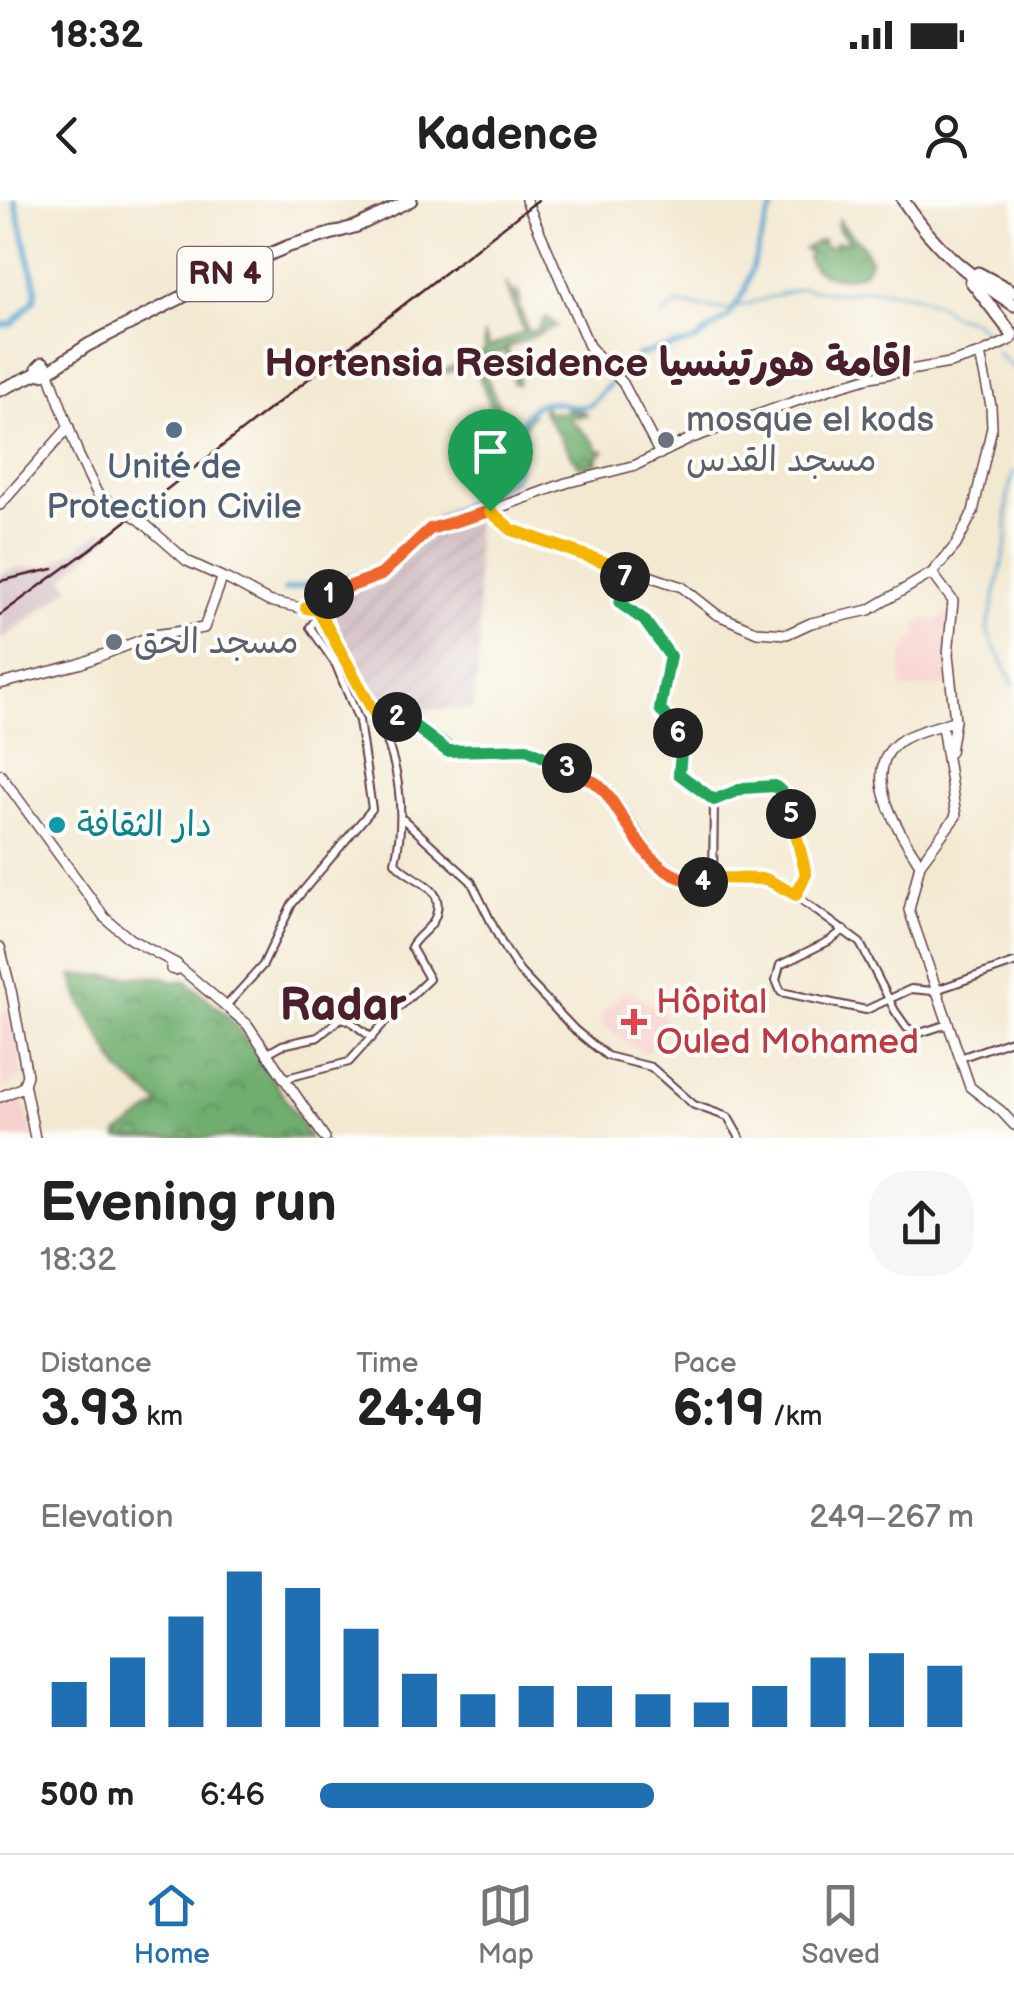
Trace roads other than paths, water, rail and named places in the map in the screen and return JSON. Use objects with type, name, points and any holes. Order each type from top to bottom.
[{"type":"highway","name":"RN 4","points":[[0,387],[44,371],[245,259],[372,215],[397,200]]},
{"type":"highway","name":"RN 4","points":[[44,371],[247,264],[289,246],[357,226],[410,200]]},
{"type":"highway","points":[[906,200],[926,234],[959,265],[1013,336]]},
{"type":"highway","points":[[959,265],[1014,292]]},
{"type":"highway","points":[[959,265],[1014,303]]},
{"type":"main road","points":[[526,200],[585,338],[595,355],[622,383],[660,454]]},
{"type":"main road","points":[[44,371],[65,429],[101,499],[139,518],[198,568],[264,599],[306,608],[323,597],[381,575],[430,529],[566,483],[626,468],[698,436],[834,388],[980,354],[1013,336]]},
{"type":"main road","points":[[490,511],[512,530],[682,587],[708,610],[738,626],[784,635],[811,622],[872,609],[932,572],[956,545],[976,504],[992,426],[992,406],[980,354]]},
{"type":"main road","points":[[0,503],[65,429]]},
{"type":"main road","points":[[932,572],[953,599],[948,655],[955,720],[949,759]]},
{"type":"main road","points":[[0,684],[79,664],[154,635],[204,628],[224,578]]},
{"type":"main road","points":[[920,864],[886,805],[885,765],[889,753],[902,740],[955,720]]},
{"type":"main road","points":[[942,726],[956,819],[920,864],[908,907],[970,1087],[1014,1125]]},
{"type":"main road","points":[[0,777],[104,920],[247,1024],[323,1138]]},
{"type":"main road","points":[[0,951],[27,1064],[24,1084],[35,1138]]},
{"type":"main road","points":[[0,1096],[24,1084]]},
{"type":"street","points":[[627,570],[620,603],[644,620],[670,656],[660,709],[681,738],[680,776],[714,800]]},
{"type":"street","points":[[283,1078],[346,1064],[430,980],[411,947],[434,921],[437,898],[432,888],[394,862],[403,819],[379,719],[318,610],[306,608]]},
{"type":"street","points":[[226,1006],[262,965],[292,904],[372,809],[359,721],[336,665],[310,627],[320,614]]},
{"type":"street","points":[[379,719],[397,716],[406,720],[447,751],[527,749],[598,782],[663,870],[686,880],[766,879],[843,931]]},
{"type":"street","points":[[714,800],[762,784],[782,790],[806,872],[796,897]]},
{"type":"street","points":[[713,880],[714,800]]},
{"type":"street","points":[[403,819],[471,882],[506,952],[532,986],[575,1030],[613,1059],[658,1071],[686,1099],[726,1116],[740,1138]]},
{"type":"street","points":[[796,897],[862,944],[899,1024],[912,1035],[925,1035],[948,1026]]},
{"type":"street","points":[[843,931],[780,965],[776,977],[780,990],[866,1010],[911,989],[936,990],[1014,963]]},
{"type":"street","points":[[266,1054],[282,1045],[314,1039],[340,1018],[372,1038]]},
{"type":"street","points":[[959,1059],[1014,1039]]},
{"type":"waterway","points":[[0,325],[12,324],[34,300],[36,288],[15,200]]},
{"type":"waterway","points":[[419,533],[436,519],[513,479],[519,460],[521,425],[532,408],[549,402],[590,405],[638,355],[695,341],[728,317],[745,291],[776,200]]},
{"type":"waterway","points":[[660,317],[678,304],[726,310],[802,288],[839,293],[871,289],[914,295],[939,305],[952,315],[972,320],[993,343]]},
{"type":"waterway","points":[[996,352],[1014,369]]},
{"type":"waterway","points":[[1014,471],[1007,498],[1007,541],[987,631],[1014,685]]},
{"type":"waterway","points":[[284,590],[383,569]]},
{"type":"railway","points":[[0,615],[538,200]]},
{"type":"railway","points":[[0,581],[53,569]]},
{"type":"place","name":"Unité de Protection Civile","points":[[174,430]]},
{"type":"place","name":"mosque el kods مسجد القدس","points":[[666,440]]},
{"type":"place","name":"مسجد الحق","points":[[114,642]]},
{"type":"place","name":"دار الثقافة","points":[[57,825]]},
{"type":"place","name":"Hôpital Ouled Mohamed","points":[[634,1022]]},
{"type":"district","name":"Hortensia Residence اقامة هورتينسيا","points":[[588,364]]},
{"type":"district","name":"Radar","points":[[343,1006]]}]
